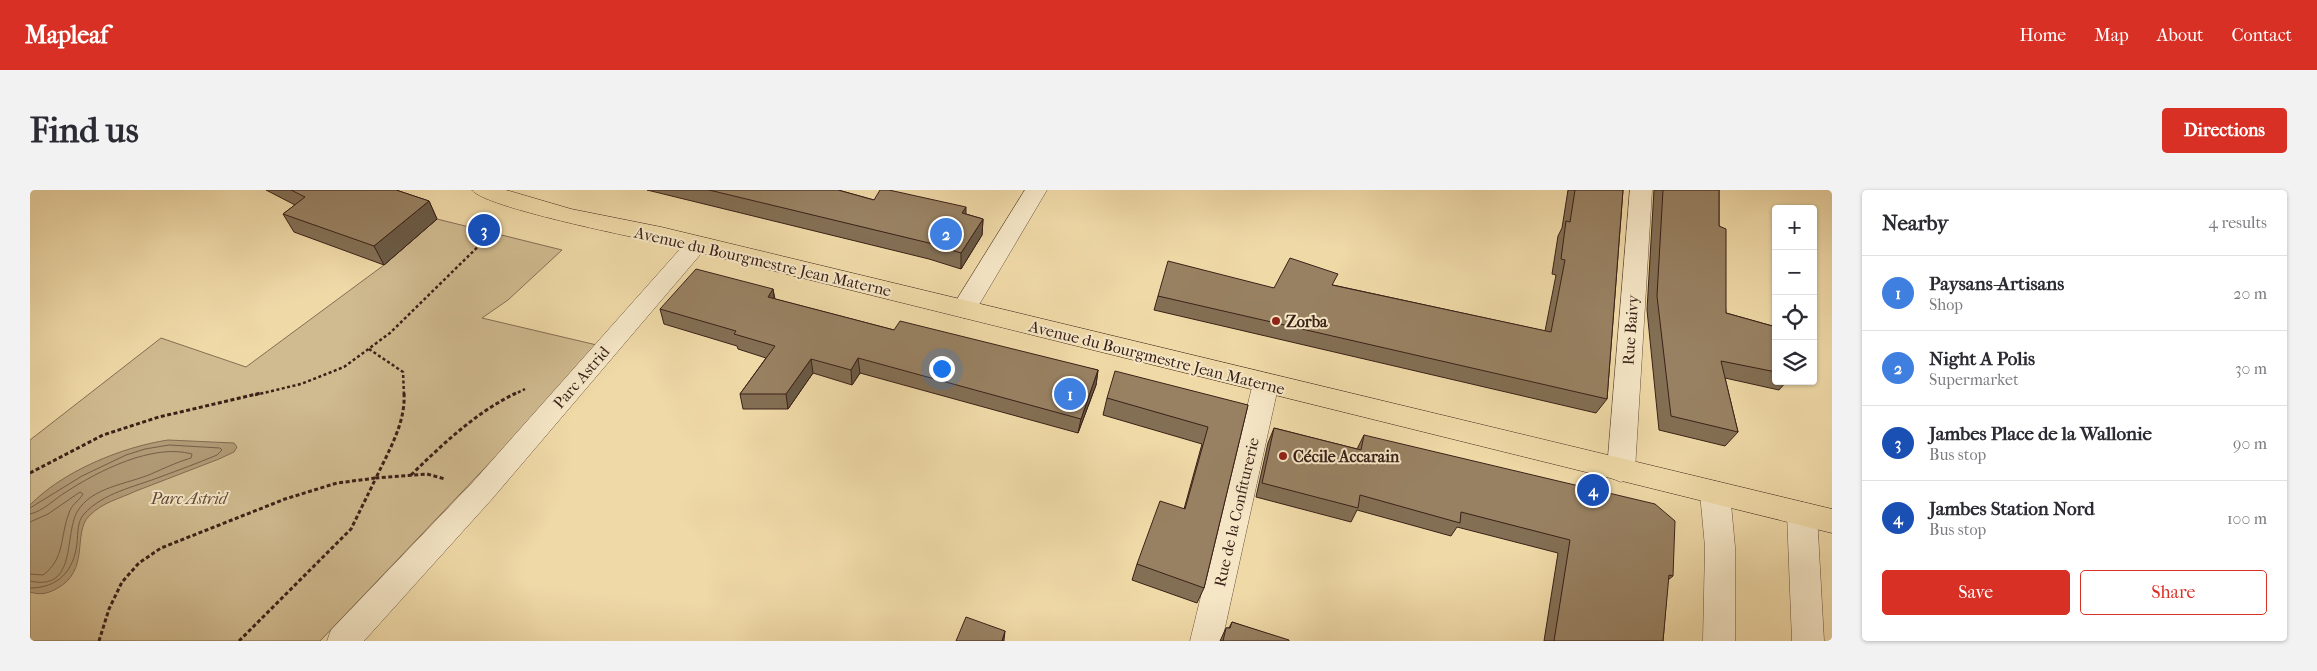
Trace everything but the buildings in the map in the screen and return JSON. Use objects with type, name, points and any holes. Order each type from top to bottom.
[{"type":"main road","name":"Avenue du Bourgmestre Jean Materne","points":[[483,190],[522,204],[584,220],[697,244],[1832,521]]},
{"type":"street","points":[[964,309],[1036,190]]},
{"type":"street","name":"Rue Baivy","points":[[1621,470],[1641,190]]},
{"type":"street","name":"Parc Astrid","points":[[346,640],[482,491],[697,244]]},
{"type":"street","name":"Rue de la Confiturerie","points":[[1206,641],[1266,383]]},
{"type":"street","points":[[1715,493],[1720,547],[1719,641]]},
{"type":"street","points":[[1802,514],[1808,641]]},
{"type":"path","points":[[30,473],[103,435],[159,417],[301,384],[344,367],[390,333],[522,204]]},
{"type":"path","points":[[239,641],[350,529],[394,440],[405,406],[403,372],[370,348]]},
{"type":"path","points":[[411,476],[463,426],[512,395],[530,387],[557,385],[571,388]]},
{"type":"path","points":[[99,641],[109,609],[122,582],[139,563],[161,548],[285,499],[338,483],[427,474],[482,491]]},
{"type":"green space","name":"Parc Astrid","points":[[437,219],[562,250],[508,300],[482,318],[601,346],[320,641],[30,641],[30,440],[161,338],[246,367],[384,265]]},
{"type":"water","points":[[168,440],[234,443],[237,447],[234,452],[219,459],[111,501],[94,511],[84,523],[77,562],[74,572],[67,581],[46,593],[30,592],[30,505],[59,481],[94,462],[132,448]]},
{"type":"place","name":"Jambes Place de la Wallonie","points":[[484,230]]},
{"type":"place","name":"Night A Polis","points":[[946,234]]},
{"type":"place","name":"Zorba","points":[[1276,321]]},
{"type":"place","name":"Paysans-Artisans","points":[[1070,394]]},
{"type":"place","name":"Cécile Accarain","points":[[1283,456]]},
{"type":"place","name":"Jambes Station Nord","points":[[1593,490]]}]
